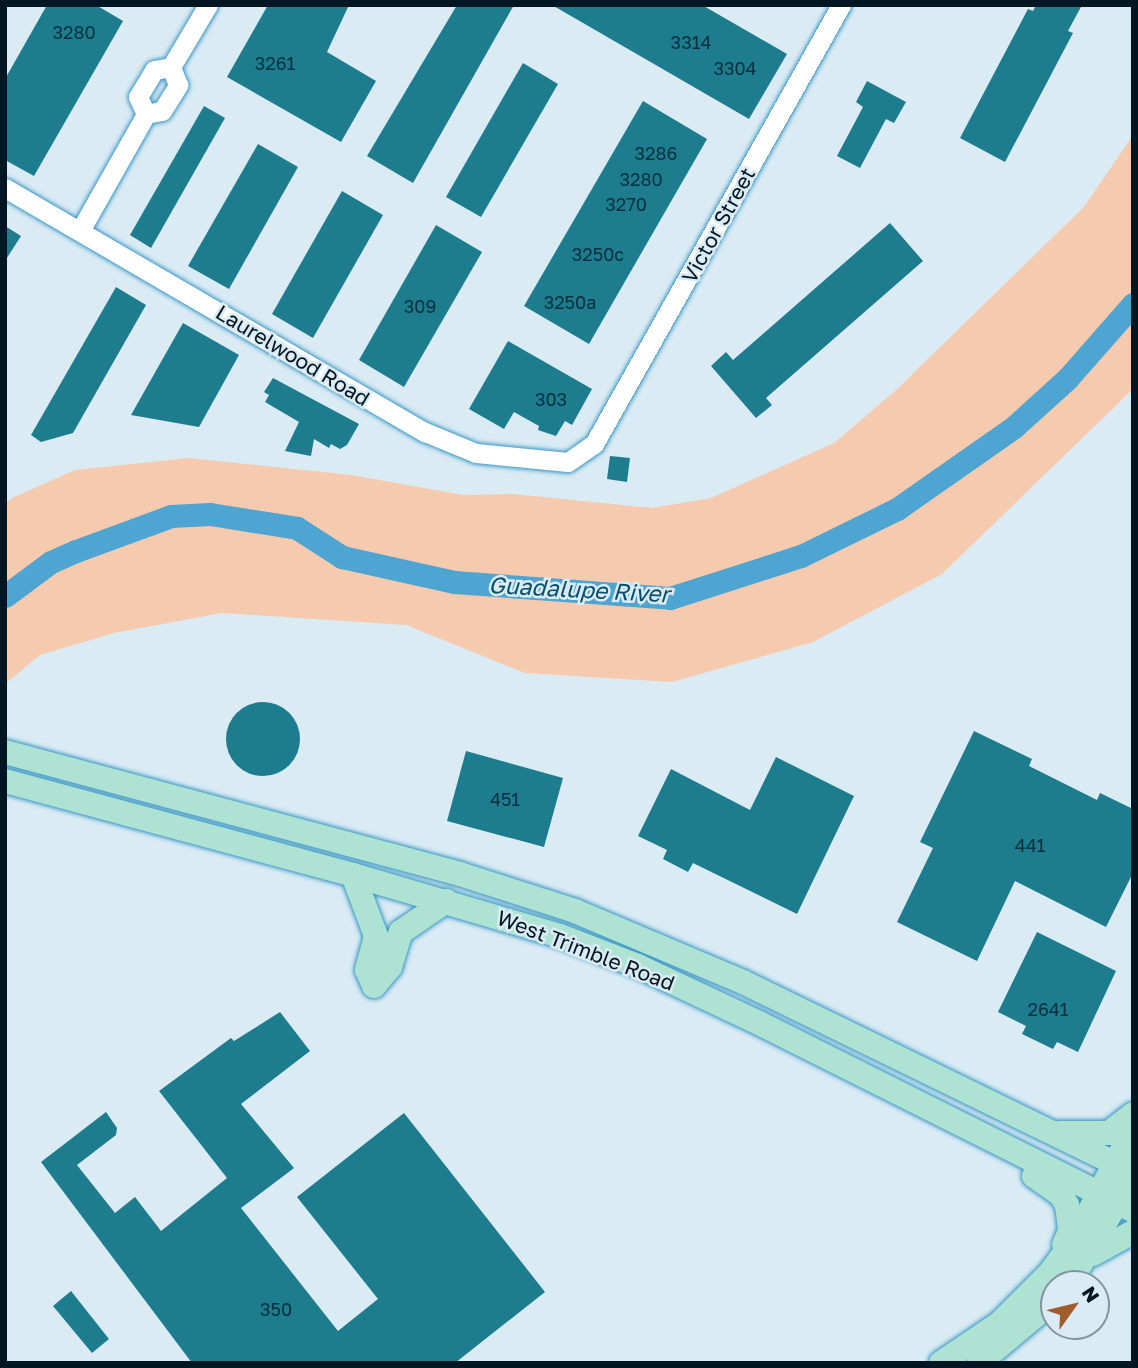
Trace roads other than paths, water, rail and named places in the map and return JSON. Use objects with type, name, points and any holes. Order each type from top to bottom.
[{"type":"main road","name":"West Trimble Road","points":[[5,752],[460,874],[575,911],[743,982],[1124,1168]]},
{"type":"main road","name":"West Trimble Road","points":[[5,781],[514,920],[638,966],[1117,1202]]},
{"type":"main road","points":[[353,875],[368,906],[383,952],[401,932],[446,901]]},
{"type":"main road","points":[[1051,1132],[1109,1133],[1133,1114]]},
{"type":"main road","points":[[967,1130],[1061,1195],[1070,1231],[1061,1270]]},
{"type":"main road","points":[[1089,1256],[1117,1202],[1133,1130]]},
{"type":"main road","points":[[1066,1270],[1117,1202]]},
{"type":"main road","points":[[1071,1270],[1089,1256],[1133,1232]]},
{"type":"main road","points":[[941,1363],[1040,1293]]},
{"type":"main road","points":[[979,1363],[1040,1312]]},
{"type":"street","points":[[81,229],[146,114],[138,97],[154,70],[171,67],[208,5]]},
{"type":"street","name":"Victor Street","points":[[594,444],[834,8]]},
{"type":"street","name":"Laurelwood Road","points":[[5,188],[81,229],[452,445],[476,453],[550,463],[568,462],[594,444]]},
{"type":"waterway","name":"Guadalupe River","points":[[5,596],[51,562],[76,551],[171,516],[210,514],[297,528],[342,557],[454,582],[670,598],[801,556],[897,509],[1014,427],[1067,379],[1133,304]]}]
